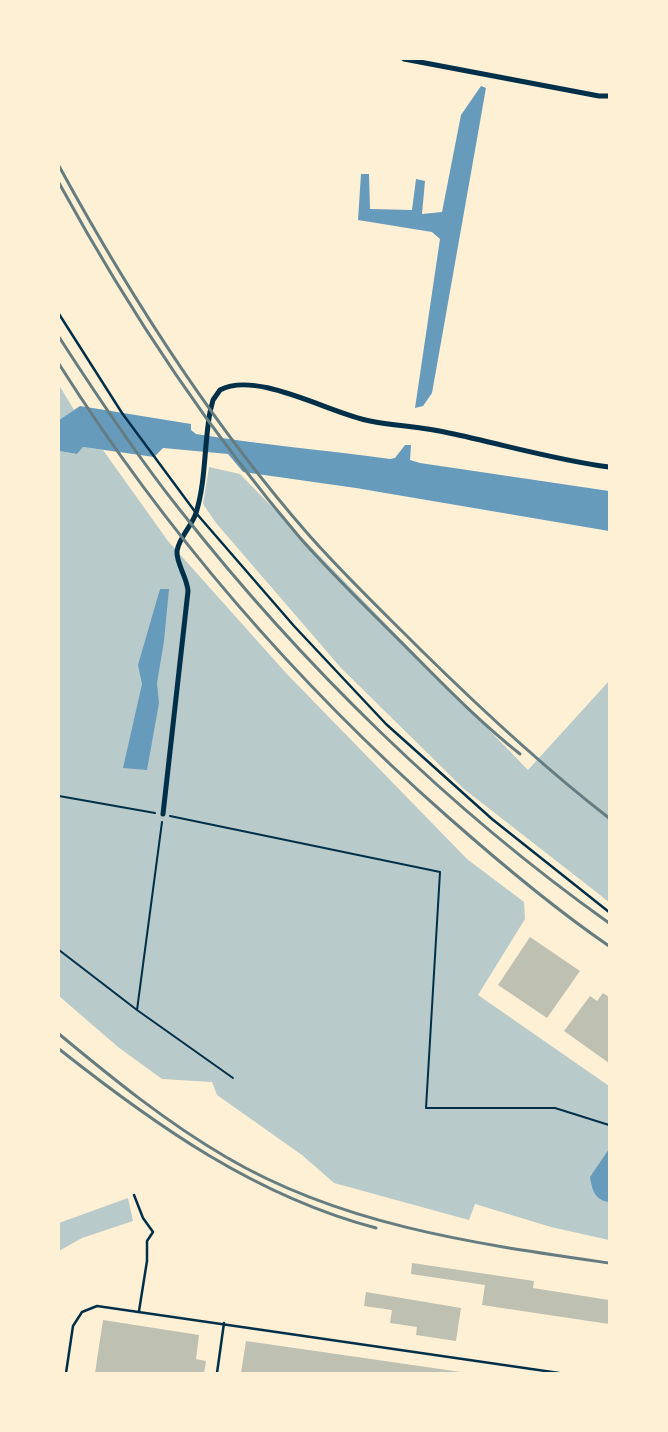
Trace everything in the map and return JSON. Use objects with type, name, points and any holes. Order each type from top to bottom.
[{"type":"street","points":[[404,59],[599,96],[609,96]]},
{"type":"street","points":[[163,814],[188,592],[188,582],[177,553],[179,544],[189,530],[196,513],[210,412],[216,394],[226,386],[241,384],[294,395],[370,421],[447,432],[543,455],[609,467]]},
{"type":"lane","points":[[59,314],[122,413],[196,513],[294,626],[386,724],[492,819],[609,912]]},
{"type":"lane","points":[[134,1196],[143,1218],[153,1232],[147,1241],[140,1311]]},
{"type":"lane","points":[[66,1373],[73,1326],[82,1312],[96,1306],[224,1323],[559,1373]]},
{"type":"lane","points":[[217,1373],[224,1323]]},
{"type":"path","points":[[59,796],[163,814],[440,872],[426,1108],[555,1108],[609,1125]]},
{"type":"path","points":[[136,1010],[163,814]]},
{"type":"path","points":[[59,950],[136,1010],[233,1078]]},
{"type":"shaded area","points":[[59,385],[74,410],[59,420]]},
{"type":"shaded area","points":[[83,447],[103,450],[168,541],[286,673],[467,859],[524,902],[525,919],[478,995],[609,1086],[609,1240],[551,1227],[475,1204],[469,1220],[334,1183],[302,1155],[217,1095],[212,1082],[162,1079],[118,1047],[59,996],[59,451],[77,454]]},
{"type":"shaded area","points":[[209,467],[240,474],[528,770],[609,681],[609,902],[464,789],[341,668],[216,523],[203,504]]},
{"type":"shaded area","points":[[128,1198],[133,1221],[82,1238],[59,1251],[59,1223]]},
{"type":"water","points":[[481,86],[486,88],[432,393],[423,406],[415,408],[440,239],[432,232],[358,220],[361,174],[369,174],[370,209],[412,210],[416,179],[425,181],[422,214],[442,212],[461,115]]},
{"type":"water","points":[[80,406],[191,424],[191,430],[196,434],[390,459],[395,458],[405,445],[411,445],[410,460],[420,463],[609,491],[609,531],[356,488],[243,472],[228,454],[163,448],[154,457],[83,447],[77,454],[59,451],[59,420]]},
{"type":"water","points":[[160,589],[169,589],[164,641],[157,683],[159,703],[147,770],[123,768],[142,684],[138,665]]},
{"type":"water","points":[[609,1149],[609,1202],[597,1197],[590,1177]]},
{"type":"building","points":[[530,937],[580,971],[547,1018],[498,985]]},
{"type":"building","points":[[603,993],[609,997],[609,1063],[564,1031],[590,996],[597,1001]]},
{"type":"building","points":[[412,1263],[534,1281],[533,1288],[609,1300],[609,1324],[482,1305],[485,1285],[411,1274]]},
{"type":"building","points":[[366,1292],[461,1308],[456,1341],[416,1335],[417,1327],[390,1323],[392,1310],[364,1306]]},
{"type":"building","points":[[103,1320],[199,1335],[196,1359],[206,1361],[204,1373],[95,1373]]},
{"type":"building","points":[[246,1341],[461,1372],[461,1373],[241,1373]]},
{"type":"railway","points":[[59,166],[114,263],[173,357],[238,448],[308,534],[364,594],[467,695],[513,738],[609,818]]},
{"type":"railway","points":[[59,183],[141,322],[202,412],[267,498],[301,539],[349,590],[458,699],[520,754]]},
{"type":"railway","points":[[59,337],[117,425],[180,510],[227,567],[327,678],[380,732],[491,832],[609,923]]},
{"type":"railway","points":[[59,364],[100,427],[189,547],[287,660],[392,766],[448,817],[526,884],[609,946]]},
{"type":"railway","points":[[59,1034],[140,1099],[182,1129],[226,1157],[271,1181],[317,1200],[364,1216],[412,1229],[510,1248],[609,1263]]},
{"type":"railway","points":[[59,1049],[132,1105],[208,1155],[289,1197],[332,1214],[376,1228]]}]
